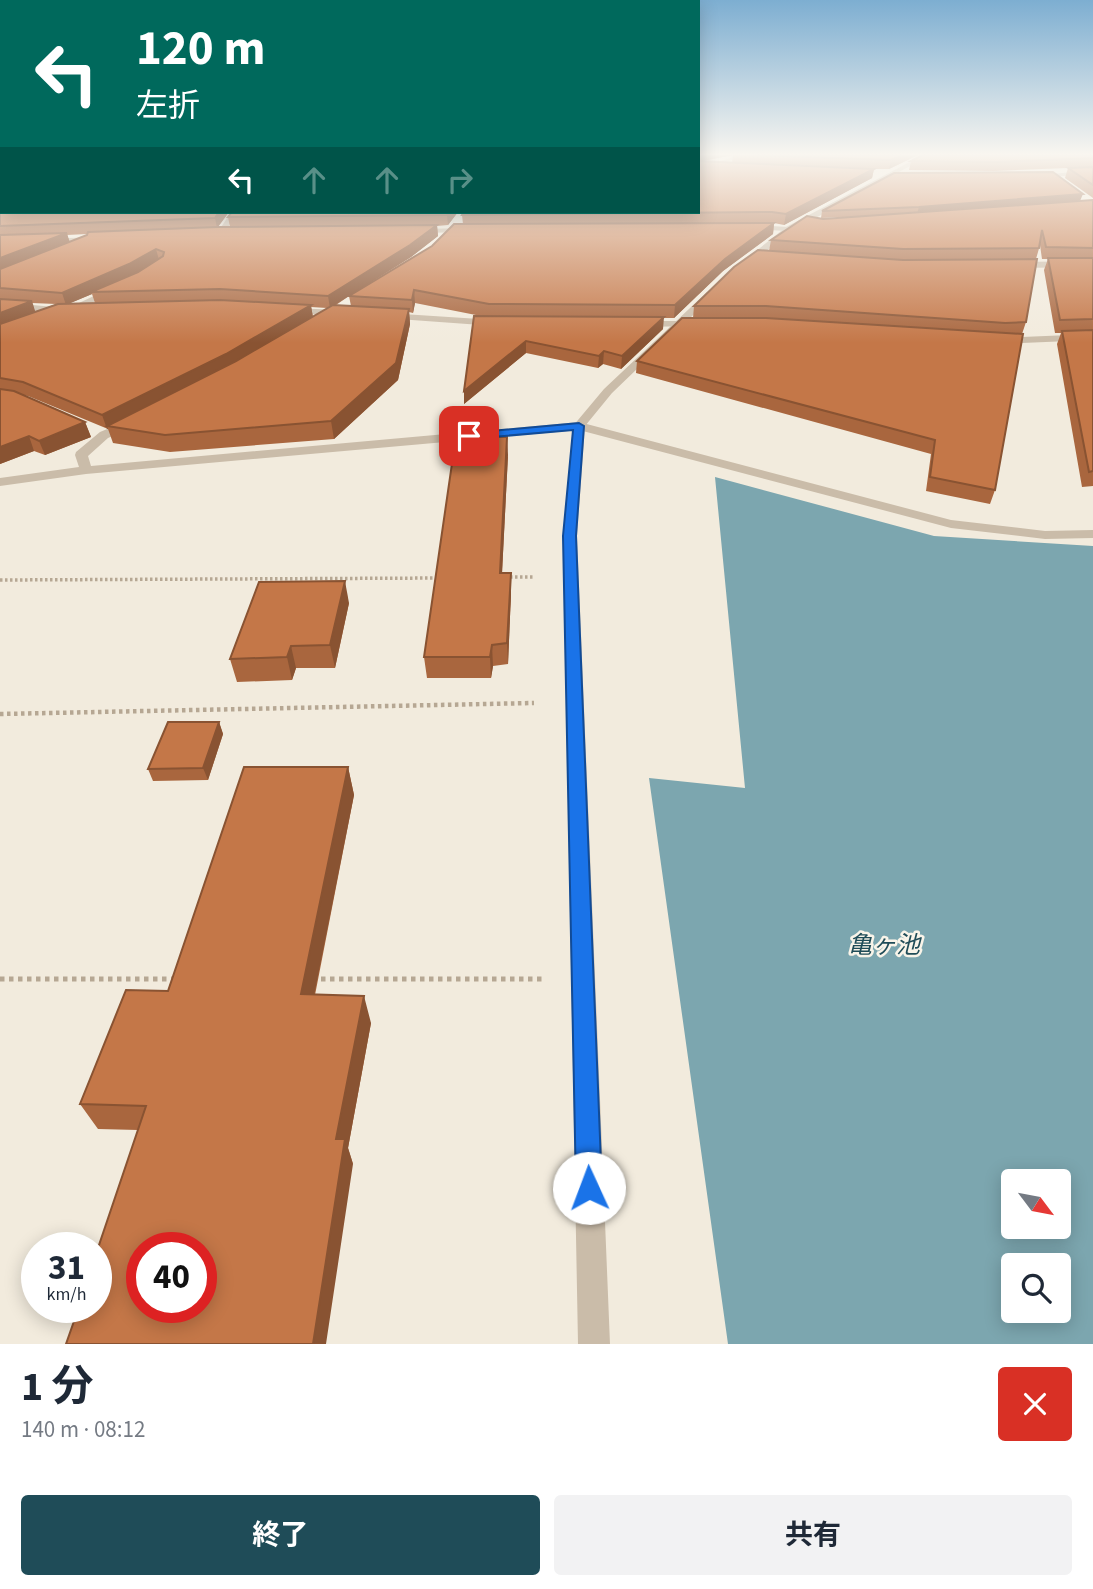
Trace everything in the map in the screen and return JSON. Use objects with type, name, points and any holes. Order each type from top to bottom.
[{"type":"street","points":[[219,233],[231,218]]},
{"type":"street","points":[[737,269],[789,229],[810,218]]},
{"type":"street","points":[[800,223],[821,225]]},
{"type":"street","points":[[436,246],[456,226]]},
{"type":"street","points":[[397,231],[456,226],[480,229]]},
{"type":"street","points":[[737,227],[789,229]]},
{"type":"street","points":[[205,234],[232,233]]},
{"type":"street","points":[[0,242],[108,238]]},
{"type":"street","points":[[72,249],[95,239]]},
{"type":"street","points":[[754,256],[768,257]]},
{"type":"street","points":[[996,265],[1093,264]]},
{"type":"street","points":[[35,320],[64,311],[124,285]]},
{"type":"street","points":[[594,1344],[570,536],[579,426],[608,391],[719,285]]},
{"type":"street","points":[[0,305],[64,311],[93,310]]},
{"type":"street","points":[[318,325],[346,305]]},
{"type":"street","points":[[273,309],[361,314]]},
{"type":"street","points":[[374,315],[503,323]]},
{"type":"street","points":[[626,324],[708,324]]},
{"type":"street","points":[[987,340],[1093,337]]},
{"type":"street","points":[[86,470],[81,455],[98,433],[138,420]]},
{"type":"street","points":[[0,482],[86,470],[579,426],[951,524],[1045,535],[1093,534]]},
{"type":"path","points":[[502,577],[571,577]]},
{"type":"path","points":[[0,580],[446,578]]},
{"type":"path","points":[[0,715],[575,702]]},
{"type":"path","points":[[0,979],[180,979]]},
{"type":"path","points":[[305,979],[583,979]]},
{"type":"water","name":"亀ヶ池","points":[[715,477],[934,536],[1093,546],[1093,1344],[728,1344],[649,778],[745,788]]},
{"type":"building","points":[[0,218],[215,218],[215,218],[0,226]]},
{"type":"building","points":[[804,218],[1093,218],[1093,248],[1046,247],[1042,230],[1039,248],[903,249],[771,240]]},
{"type":"building","points":[[774,223],[725,259],[675,305],[489,304],[414,290],[412,300],[349,296],[432,246],[454,224]]},
{"type":"building","points":[[437,225],[328,296],[220,289],[91,292],[138,272],[163,256],[164,252],[156,249],[129,264],[62,293],[0,288],[0,269],[87,235],[88,232],[217,227]]},
{"type":"building","points":[[67,233],[0,258],[0,235]]},
{"type":"building","points":[[758,250],[903,260],[1037,259],[1026,322],[1005,323],[766,306],[694,306],[734,267]]},
{"type":"building","points":[[1048,258],[1093,258],[1093,319],[1060,320]]},
{"type":"building","points":[[0,299],[32,301],[0,313]]},
{"type":"building","points":[[220,300],[311,305],[226,354],[102,415],[23,382],[0,378],[0,324],[58,304]]},
{"type":"building","points":[[333,305],[409,309],[396,363],[331,421],[165,435],[107,426],[236,361]]},
{"type":"building","points":[[474,316],[664,317],[622,356],[604,351],[599,356],[526,341],[464,391]]},
{"type":"building","points":[[682,318],[766,318],[1023,334],[995,490],[930,477],[935,440],[637,361]]},
{"type":"building","points":[[1093,330],[1093,471],[1089,472],[1062,331]]},
{"type":"building","points":[[0,389],[14,391],[85,422],[39,441],[29,436],[0,447]]},
{"type":"building","points":[[456,436],[507,437],[500,573],[511,573],[507,643],[492,645],[490,657],[424,657]]},
{"type":"building","points":[[345,581],[330,645],[291,646],[287,657],[230,659],[259,582]]},
{"type":"building","points":[[168,722],[219,722],[203,768],[148,769]]},
{"type":"building","points":[[244,767],[348,767],[301,994],[364,996],[336,1139],[345,1139],[313,1344],[66,1344],[73,1323],[112,1323],[112,1232],[103,1232],[146,1106],[80,1104],[126,990],[168,991]]},
{"type":"route","points":[[469,436],[579,426],[570,536],[589,1188]]}]
